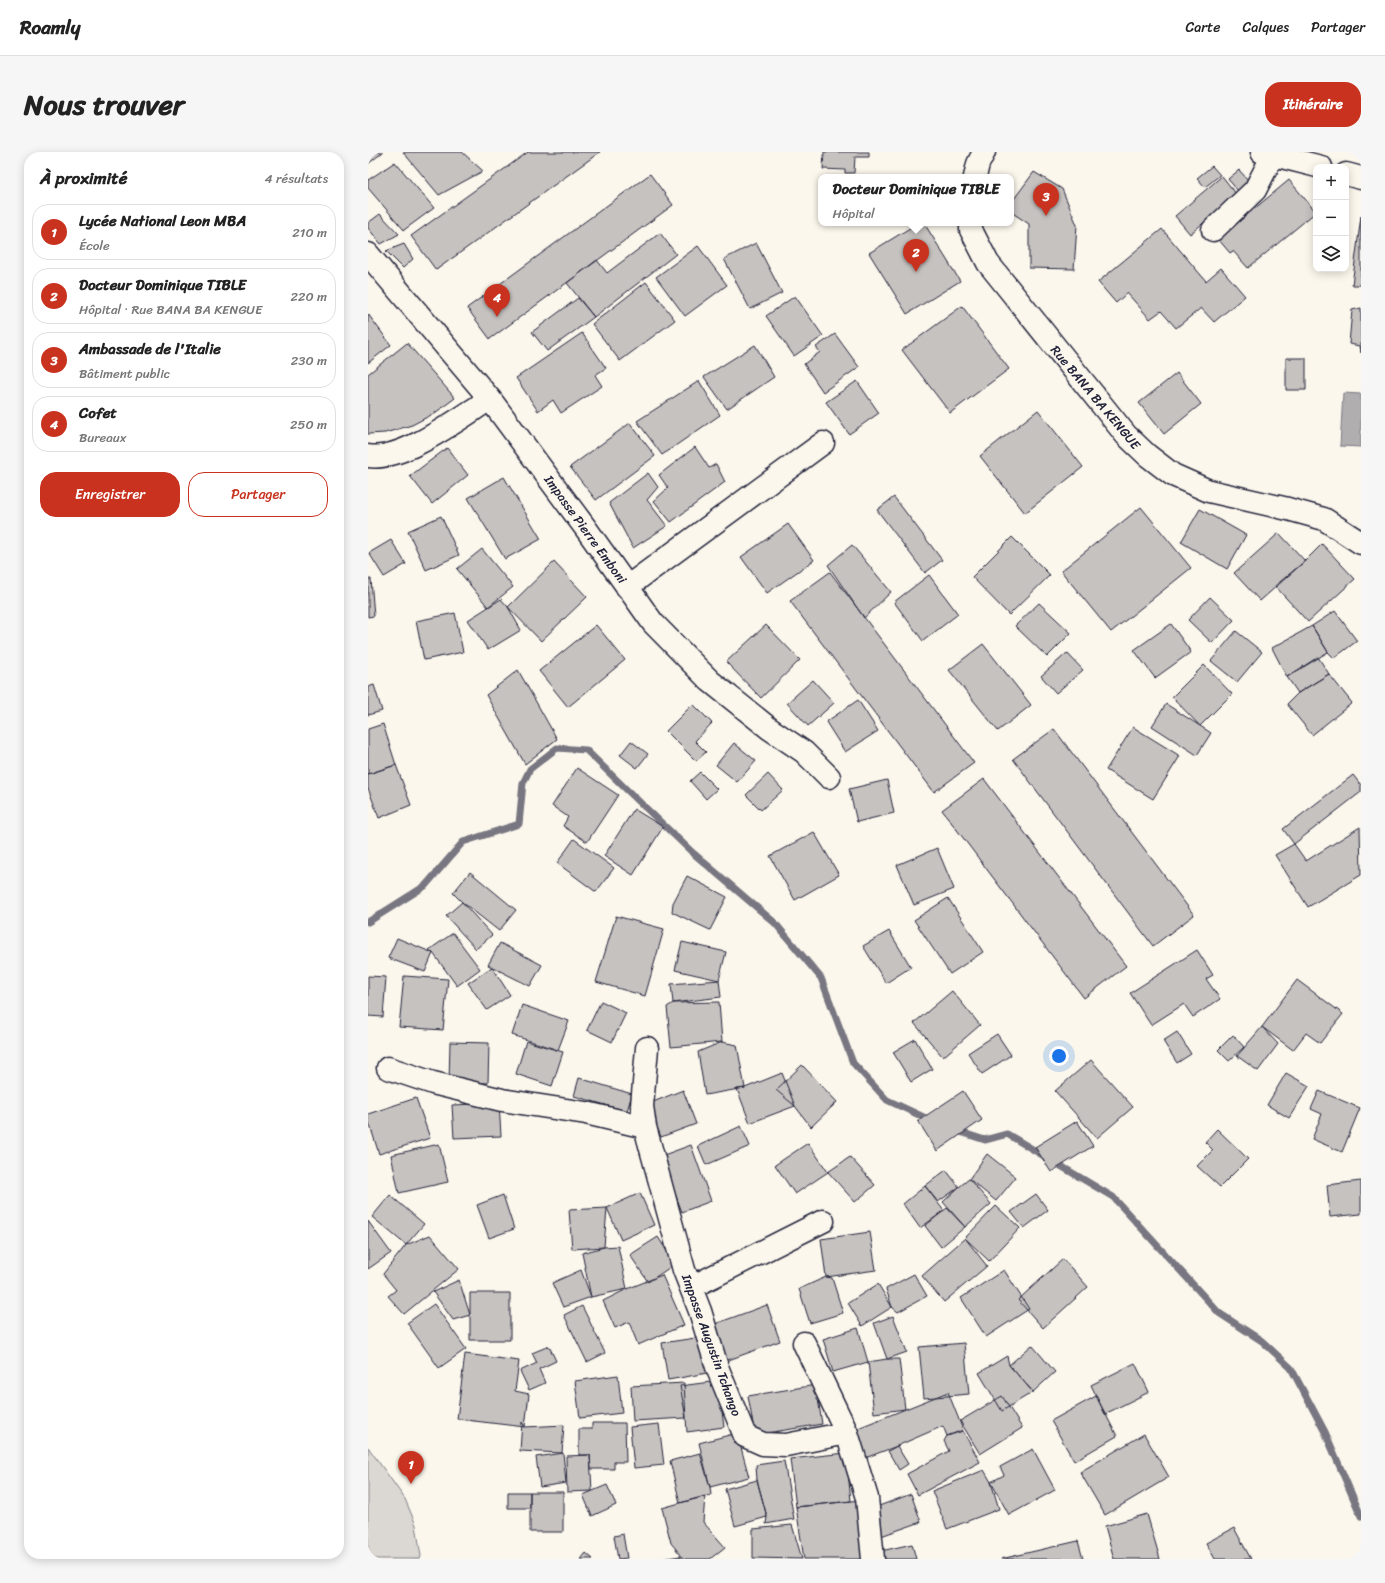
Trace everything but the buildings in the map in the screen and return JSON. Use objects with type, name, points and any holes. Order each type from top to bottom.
[{"type":"street","points":[[976,174],[978,164],[984,152]]},
{"type":"street","points":[[1213,230],[1255,190],[1268,154],[1313,165]]},
{"type":"street","points":[[1349,175],[1361,178]]},
{"type":"street","name":"Rue BANA BA KENGUE","points":[[971,226],[971,230],[988,263],[1126,435],[1147,455],[1173,475],[1209,491],[1324,519],[1361,543]]},
{"type":"street","name":"Impasse Pierre Emboni","points":[[368,254],[490,399],[578,517],[654,623],[710,681],[770,729],[804,752],[829,777]]},
{"type":"street","points":[[368,456],[377,458],[404,449],[428,438],[490,399]]},
{"type":"street","points":[[627,587],[824,443]]},
{"type":"street","name":"Impasse Augustin Tchango","points":[[647,1048],[642,1106],[645,1127],[684,1270],[692,1287],[717,1367],[745,1436],[763,1444],[786,1445],[847,1433]]},
{"type":"street","points":[[388,1068],[433,1083],[502,1100],[586,1113],[645,1127]]},
{"type":"street","points":[[692,1287],[823,1221]]},
{"type":"street","points":[[804,1343],[847,1433],[867,1498],[873,1559]]},
{"type":"shaded area","points":[[1343,393],[1361,394],[1361,447],[1340,446]]},
{"type":"shaded area","points":[[368,1447],[405,1499],[416,1525],[421,1556],[420,1559],[368,1559]]},
{"type":"waterway","points":[[368,922],[425,886],[463,842],[519,824],[523,783],[530,769],[557,748],[586,750],[693,853],[775,923],[821,978],[853,1063],[887,1100],[932,1121]]},
{"type":"waterway","points":[[954,1130],[985,1140],[1007,1134],[1113,1197],[1219,1313],[1262,1341],[1291,1368],[1325,1432],[1361,1516]]},
{"type":"place","name":"Ambassade de l'Italie","points":[[1046,216]]},
{"type":"place","name":"Docteur Dominique TIBLE","points":[[916,272]]},
{"type":"place","name":"Cofet","points":[[497,317]]},
{"type":"place","name":"Lycée National Leon MBA","points":[[411,1484]]}]
